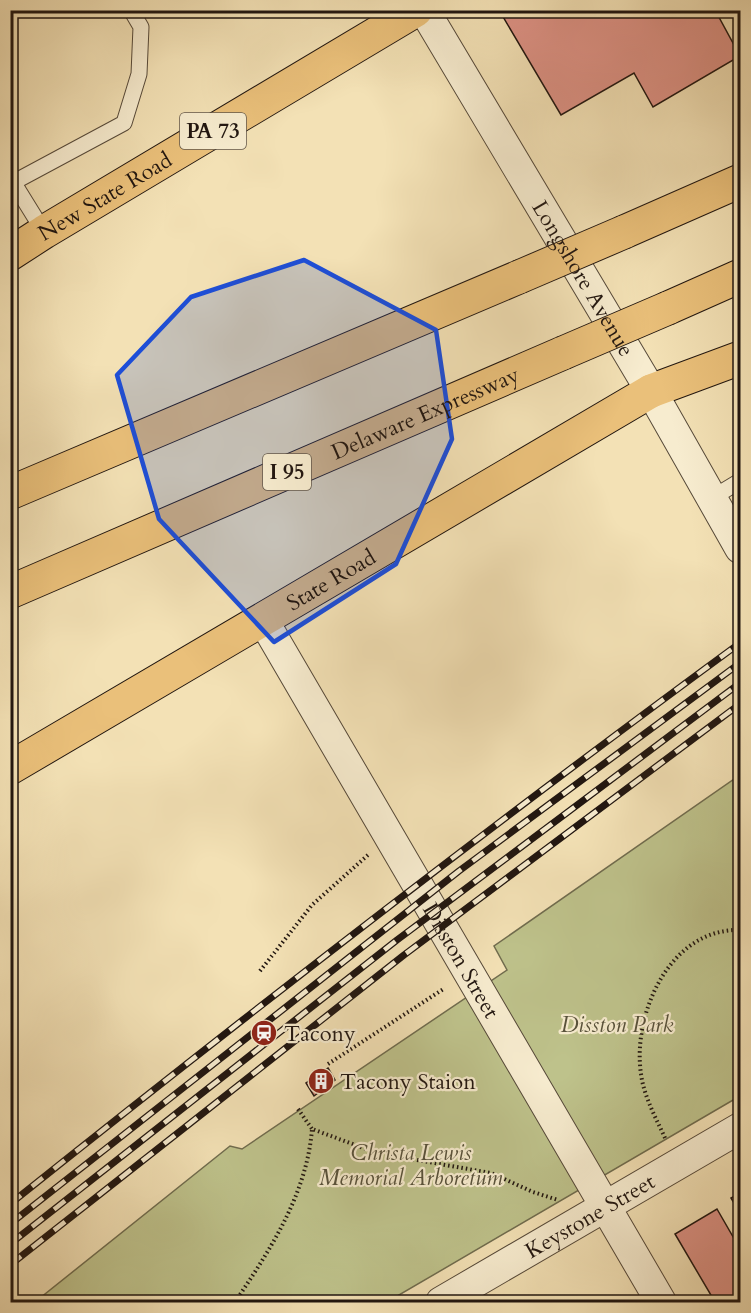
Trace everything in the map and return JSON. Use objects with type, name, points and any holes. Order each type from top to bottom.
[{"type":"main road","name":"New State Road","points":[[10,254],[416,10]]},
{"type":"main road","points":[[10,493],[741,182]]},
{"type":"main road","name":"Delaware Expressway","points":[[10,592],[741,276]]},
{"type":"main road","name":"State Road","points":[[10,768],[651,391],[741,358]]},
{"type":"street","name":"Longshore Avenue","points":[[424,10],[651,391],[741,548]]},
{"type":"street","name":"Disston Street","points":[[263,620],[661,1302]]},
{"type":"street","name":"Keystone Street","points":[[441,1302],[741,1128]]},
{"type":"lane","points":[[44,232],[12,179],[124,123],[139,74],[141,27],[131,10]]},
{"type":"lane","points":[[712,498],[741,481]]},
{"type":"path","points":[[260,971],[312,905],[353,867],[390,838]]},
{"type":"path","points":[[681,1162],[656,1119],[641,1075],[640,1042],[650,1002],[665,972],[682,951],[706,937],[741,930]]},
{"type":"path","points":[[328,1064],[438,993]]},
{"type":"path","points":[[298,1109],[312,1130],[377,1154],[491,1173],[533,1192],[561,1201]]},
{"type":"path","points":[[235,1302],[269,1250],[291,1207],[306,1162],[312,1130]]},
{"type":"highlighted area","points":[[304,260],[436,330],[452,439],[396,564],[274,642],[159,519],[117,375],[191,297]]},
{"type":"green space","name":"Disston Park","points":[[740,775],[740,1096],[387,1302],[35,1302],[230,1146],[242,1149],[507,970],[494,946]]},
{"type":"building","points":[[499,10],[715,10],[740,56],[653,107],[634,73],[561,115]]},
{"type":"building","name":"Tacony Staion","points":[[328,1068],[335,1080],[314,1096],[306,1083]]},
{"type":"building","points":[[740,1193],[740,1209],[731,1198]]},
{"type":"building","points":[[717,1209],[740,1249],[738,1257],[740,1298],[733,1302],[715,1302],[675,1234]]},
{"type":"railway","points":[[10,1204],[372,919],[740,643]]},
{"type":"railway","points":[[10,1224],[459,871],[740,663]]},
{"type":"railway","points":[[10,1244],[397,940],[740,683]]},
{"type":"railway","points":[[10,1265],[404,955],[740,704]]},
{"type":"place","name":"Tacony","points":[[264,1033]]},
{"type":"place","name":"Tacony Staion","points":[[321,1081]]},
{"type":"park label","name":"Christa Lewis Memorial Arboretum","points":[[411,1164]]}]
